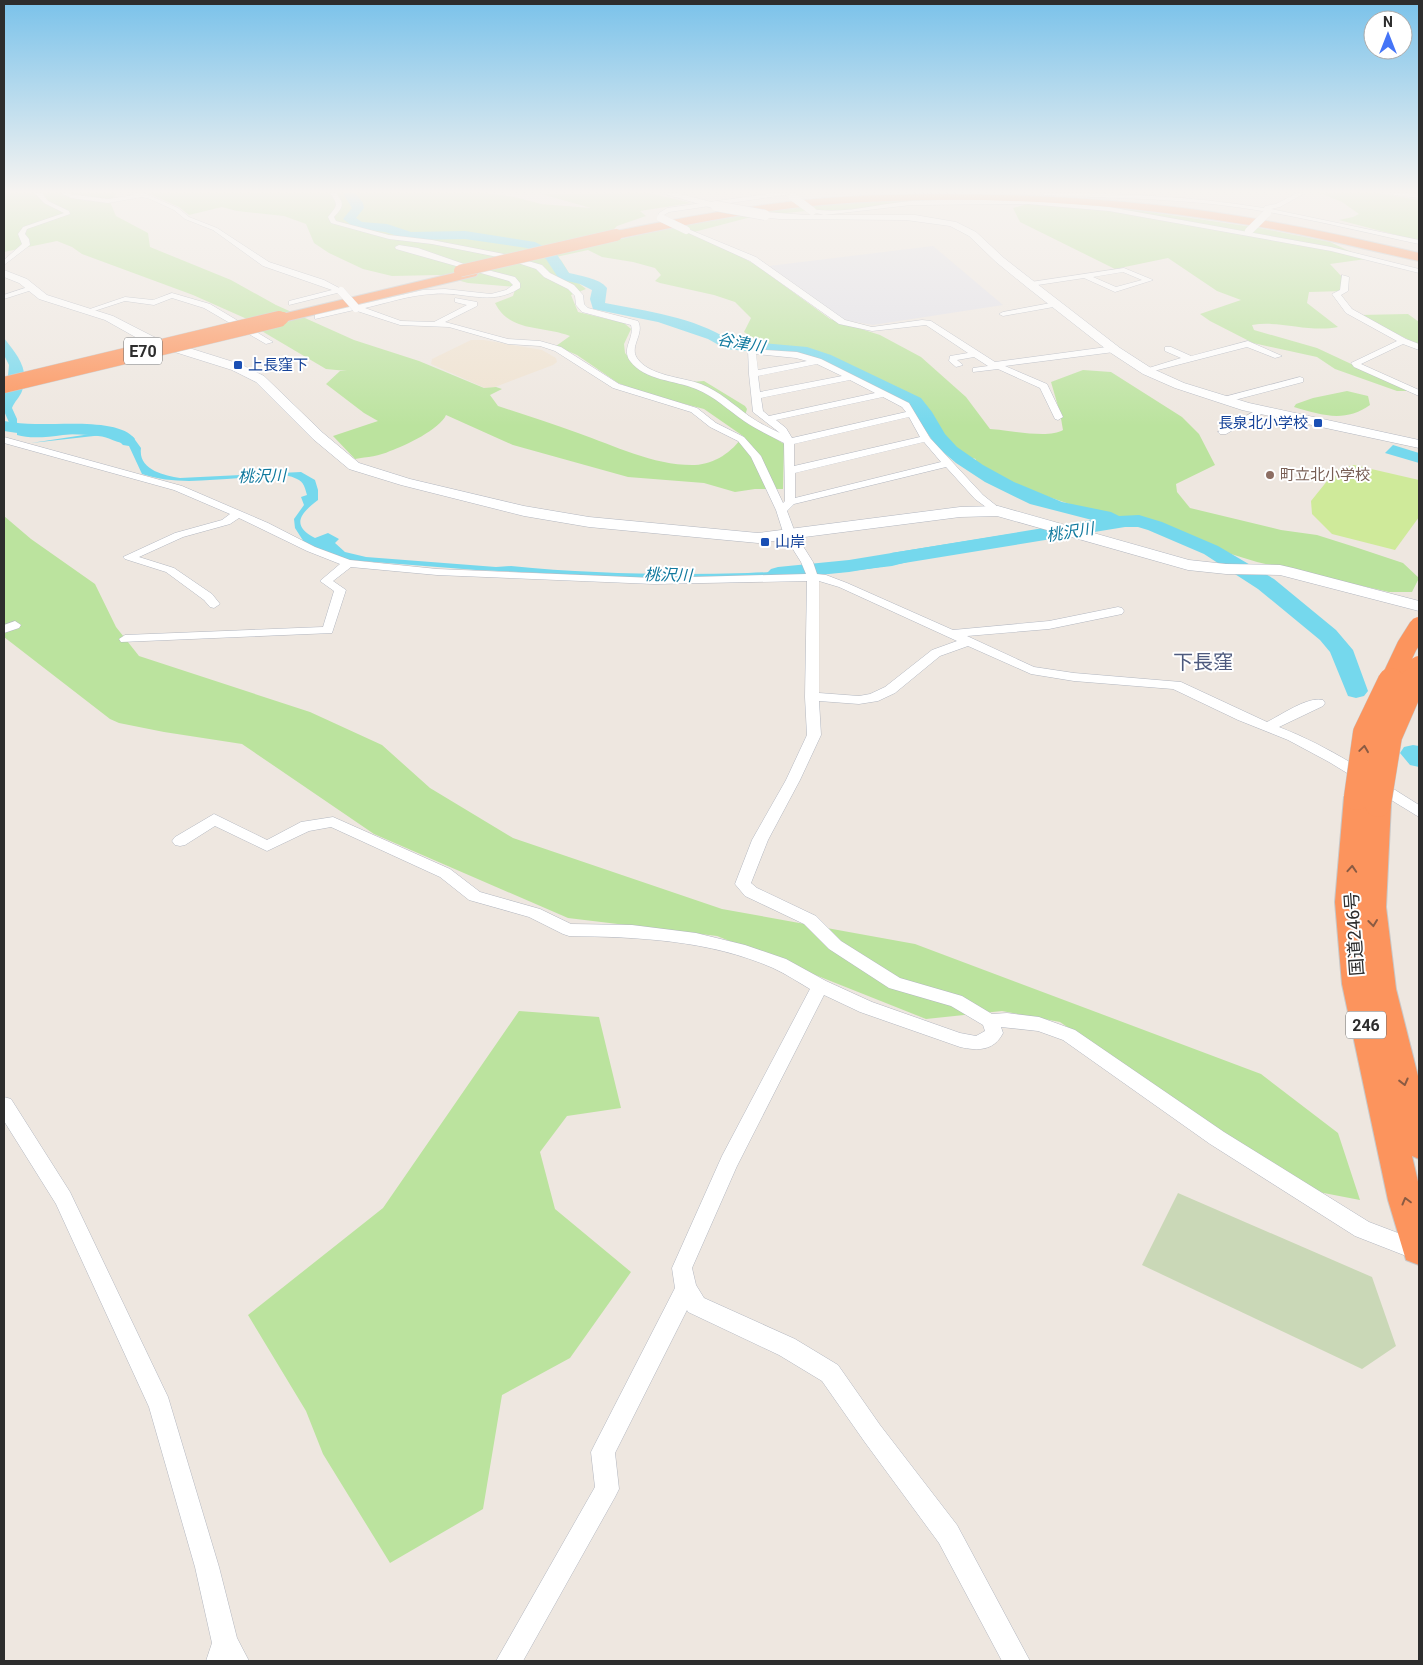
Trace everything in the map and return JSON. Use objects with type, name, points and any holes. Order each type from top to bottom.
[{"type":"highway","name":"E70","points":[[4,385],[471,271]]},
{"type":"highway","name":"E70","points":[[4,378],[280,316]]},
{"type":"highway","name":"国道246号","points":[[1419,627],[1407,646],[1366,733],[1372,908],[1381,989],[1419,1144]]},
{"type":"highway","name":"国道246号","points":[[1419,666],[1389,736],[1368,801],[1349,902],[1357,984],[1405,1200],[1419,1249]]},
{"type":"street","points":[[284,271],[340,291],[356,308],[400,323],[449,325],[508,341],[540,344],[558,349],[616,386],[694,410],[713,425],[741,440],[756,456],[781,510],[790,535],[807,562],[813,577],[812,697],[814,735],[793,780],[760,840],[743,884],[751,892],[810,920],[835,945],[895,983],[956,1001],[990,1021],[1008,1020],[1039,1024],[1069,1035],[1217,1138],[1362,1229],[1419,1249]]},
{"type":"street","points":[[318,317],[432,292],[481,297],[504,294],[517,286],[516,282],[512,279],[483,271]]},
{"type":"street","points":[[542,271],[547,276],[571,287],[579,295],[580,305],[585,310],[635,322],[637,331],[630,350],[632,358],[641,366],[700,388],[754,423],[789,442],[911,414]]},
{"type":"street","points":[[770,271],[842,322],[872,329],[922,322],[928,323],[995,366],[1044,386],[1058,417]]},
{"type":"street","points":[[1014,271],[1114,349],[1146,370],[1179,385],[1223,400],[1262,410],[1369,431],[1419,444]]},
{"type":"street","points":[[1031,284],[1119,271]]},
{"type":"street","points":[[1084,276],[1115,290],[1149,280],[1126,271]]},
{"type":"street","points":[[4,273],[23,281],[43,297],[120,322],[150,340],[236,368],[260,379],[342,458],[368,472],[552,517],[732,537],[758,538],[960,512],[998,511],[1188,565],[1226,569],[1280,570],[1419,606]]},
{"type":"street","points":[[1345,277],[1344,291],[1336,294],[1341,303],[1350,311],[1403,341],[1419,347]]},
{"type":"street","points":[[4,297],[31,289]]},
{"type":"street","points":[[292,303],[340,291]]},
{"type":"street","points":[[88,311],[125,299],[154,303],[172,295],[207,306],[269,342]]},
{"type":"street","points":[[455,299],[474,304],[485,304]]},
{"type":"street","points":[[436,324],[474,304]]},
{"type":"street","points":[[1003,314],[1056,304]]},
{"type":"street","points":[[35,384],[249,331]]},
{"type":"street","points":[[1403,341],[1355,362],[1357,366],[1419,393]]},
{"type":"street","points":[[1146,370],[1248,344],[1278,356]]},
{"type":"street","points":[[976,370],[1114,349]]},
{"type":"street","points":[[1168,349],[1190,359]]},
{"type":"street","points":[[790,502],[789,442],[782,430],[758,412],[751,351],[797,355],[818,361],[848,378],[906,405],[926,439],[980,497],[998,511]]},
{"type":"street","points":[[959,365],[953,361],[953,358],[976,354]]},
{"type":"street","points":[[754,374],[818,361]]},
{"type":"street","points":[[756,396],[848,378]]},
{"type":"street","points":[[1223,400],[1300,380]]},
{"type":"street","points":[[1368,381],[1419,399]]},
{"type":"street","points":[[768,419],[884,394]]},
{"type":"street","points":[[1223,432],[1262,410]]},
{"type":"street","points":[[788,470],[926,439]]},
{"type":"street","points":[[4,440],[178,488],[311,549],[348,563],[447,572],[644,581],[822,578],[843,585],[1031,670],[1074,677],[1176,685],[1293,737],[1334,758],[1419,812]]},
{"type":"street","points":[[781,510],[790,502],[949,462]]},
{"type":"street","points":[[214,604],[208,597],[170,570],[128,557],[179,535],[226,522],[237,514]]},
{"type":"street","points":[[125,639],[328,630],[340,590],[326,581],[348,563]]},
{"type":"street","points":[[950,634],[1049,625],[1118,611]]},
{"type":"street","points":[[812,697],[859,700],[873,698],[890,690],[936,654],[967,642]]},
{"type":"street","points":[[1268,727],[1292,713],[1318,703]]},
{"type":"street","points":[[180,841],[214,819],[267,846],[306,826],[333,822],[444,874],[475,896],[534,913],[569,930],[632,931],[696,940],[745,951],[780,964],[820,986],[866,1007],[960,1040],[976,1043],[988,1040],[994,1033],[990,1021]]},
{"type":"street","points":[[820,986],[729,1162],[682,1268],[686,1289],[696,1305],[788,1346],[830,1373],[948,1534],[1004,1640],[1018,1661]]},
{"type":"street","points":[[4,1105],[63,1198],[160,1405],[207,1567],[227,1655]]},
{"type":"street","points":[[509,1661],[607,1489],[603,1452],[686,1289]]},
{"type":"shaded area","points":[[776,271],[962,271],[1003,305],[873,325],[845,320]]},
{"type":"shaded area","points":[[471,340],[484,340],[542,350],[556,358],[557,362],[495,387],[485,388],[431,364],[432,359]]},
{"type":"green space","points":[[127,271],[208,271],[231,280],[276,305],[354,340],[419,361],[484,388],[496,387],[502,389],[490,395],[498,406],[650,459],[680,464],[702,464],[716,460],[734,447],[743,436],[704,409],[647,394],[618,383],[577,355],[556,346],[570,336],[528,327],[509,319],[501,313],[495,303],[513,296],[516,287],[468,283],[439,275],[392,276],[370,271],[568,271],[572,278],[586,289],[571,295],[578,312],[624,323],[631,329],[624,344],[625,353],[638,368],[676,383],[704,381],[745,406],[747,409],[744,419],[784,444],[783,489],[755,489],[735,492],[704,483],[628,477],[513,445],[446,415],[430,431],[404,445],[382,454],[355,459],[333,436],[378,421],[364,413],[326,384],[340,371],[347,371],[326,369],[260,330],[265,327],[193,295]]},
{"type":"green space","points":[[657,271],[764,271],[830,319],[880,335],[921,357],[966,397],[990,429],[1038,434],[1057,433],[1063,430],[1051,382],[1083,370],[1111,372],[1182,417],[1199,434],[1215,465],[1176,484],[1177,492],[1190,508],[1281,530],[1317,535],[1403,563],[1419,578],[1412,592],[1389,592],[1257,562],[1182,539],[1157,522],[1105,516],[1037,493],[1035,495],[974,462],[976,459],[964,456],[941,441],[924,403],[828,356],[802,348],[765,345],[744,332],[751,318],[735,302],[655,281],[661,275]]},
{"type":"green space","points":[[1187,271],[1336,271],[1343,278],[1344,291],[1309,292],[1307,303],[1338,327],[1317,329],[1263,324],[1252,325],[1254,330],[1317,348],[1409,391],[1397,391],[1335,369],[1317,357],[1253,343],[1210,321],[1200,314],[1241,300],[1217,291]]},
{"type":"green space","points":[[1408,314],[1419,322],[1419,345],[1359,315]]},
{"type":"green space","points":[[1347,391],[1368,396],[1370,405],[1361,411],[1342,416],[1323,415],[1294,407],[1296,404],[1313,398]]},
{"type":"green space","points":[[1354,465],[1419,480],[1419,517],[1395,550],[1332,534],[1312,514],[1311,501],[1336,470]]},
{"type":"green space","points":[[4,516],[31,539],[95,584],[116,627],[139,656],[310,712],[382,745],[430,788],[513,838],[722,909],[915,944],[1261,1074],[1338,1133],[1360,1200],[1303,1189],[1060,1022],[1002,1011],[926,1019],[717,936],[568,918],[374,834],[242,744],[164,732],[119,723],[110,719],[4,637]]},
{"type":"green space","points":[[519,1011],[599,1017],[621,1108],[567,1116],[540,1152],[555,1209],[631,1272],[570,1358],[502,1395],[483,1509],[390,1563],[323,1454],[306,1411],[248,1315],[383,1208]]},
{"type":"green space","points":[[1178,1193],[1372,1277],[1396,1346],[1362,1369],[1142,1265]]},
{"type":"water","points":[[4,338],[18,356],[23,369],[24,383],[22,391],[12,408],[17,419],[17,427],[23,432],[88,431],[102,426],[123,432],[133,437],[141,448],[141,455],[148,466],[160,473],[180,478],[301,472],[315,480],[318,490],[318,500],[303,514],[301,519],[300,524],[303,528],[315,538],[328,533],[339,539],[335,543],[345,552],[366,557],[496,567],[511,566],[600,572],[659,574],[748,573],[831,569],[881,564],[840,562],[887,558],[891,553],[1010,534],[1051,531],[952,546],[923,558],[892,566],[834,573],[666,579],[476,570],[348,560],[304,542],[295,528],[294,519],[304,505],[301,497],[307,495],[304,486],[297,479],[284,475],[269,475],[203,481],[166,480],[142,474],[129,446],[123,445],[112,434],[31,443],[97,433],[77,433],[46,437],[17,435],[4,411],[4,391],[7,386],[9,365],[4,355]]},
{"type":"water","points":[[1393,445],[1419,453],[1419,463],[1385,453]]},
{"type":"waterway","name":"谷津川","points":[[561,271],[564,276],[585,281],[600,288],[597,299],[598,306],[661,318],[713,336],[726,344],[807,352],[825,358],[915,402],[942,442],[963,459],[992,478],[1036,500],[1071,510],[1111,518]]},
{"type":"waterway","name":"桃沢川","points":[[4,426],[34,430],[99,430],[114,433],[126,439]]},
{"type":"waterway","name":"桃沢川","points":[[778,573],[849,566],[1125,521],[1139,521],[1211,550],[1266,584],[1328,635],[1341,650],[1356,691]]},
{"type":"waterway","name":"桃沢川","points":[[1413,753],[1419,759]]},
{"type":"place","name":"上長窪下","points":[[238,365]]},
{"type":"place","name":"長泉北小学校","points":[[1318,423]]},
{"type":"place","name":"町立北小学校","points":[[1270,475]]},
{"type":"place","name":"山岸","points":[[765,542]]},
{"type":"district","name":"下長窪","points":[[1203,662]]}]
